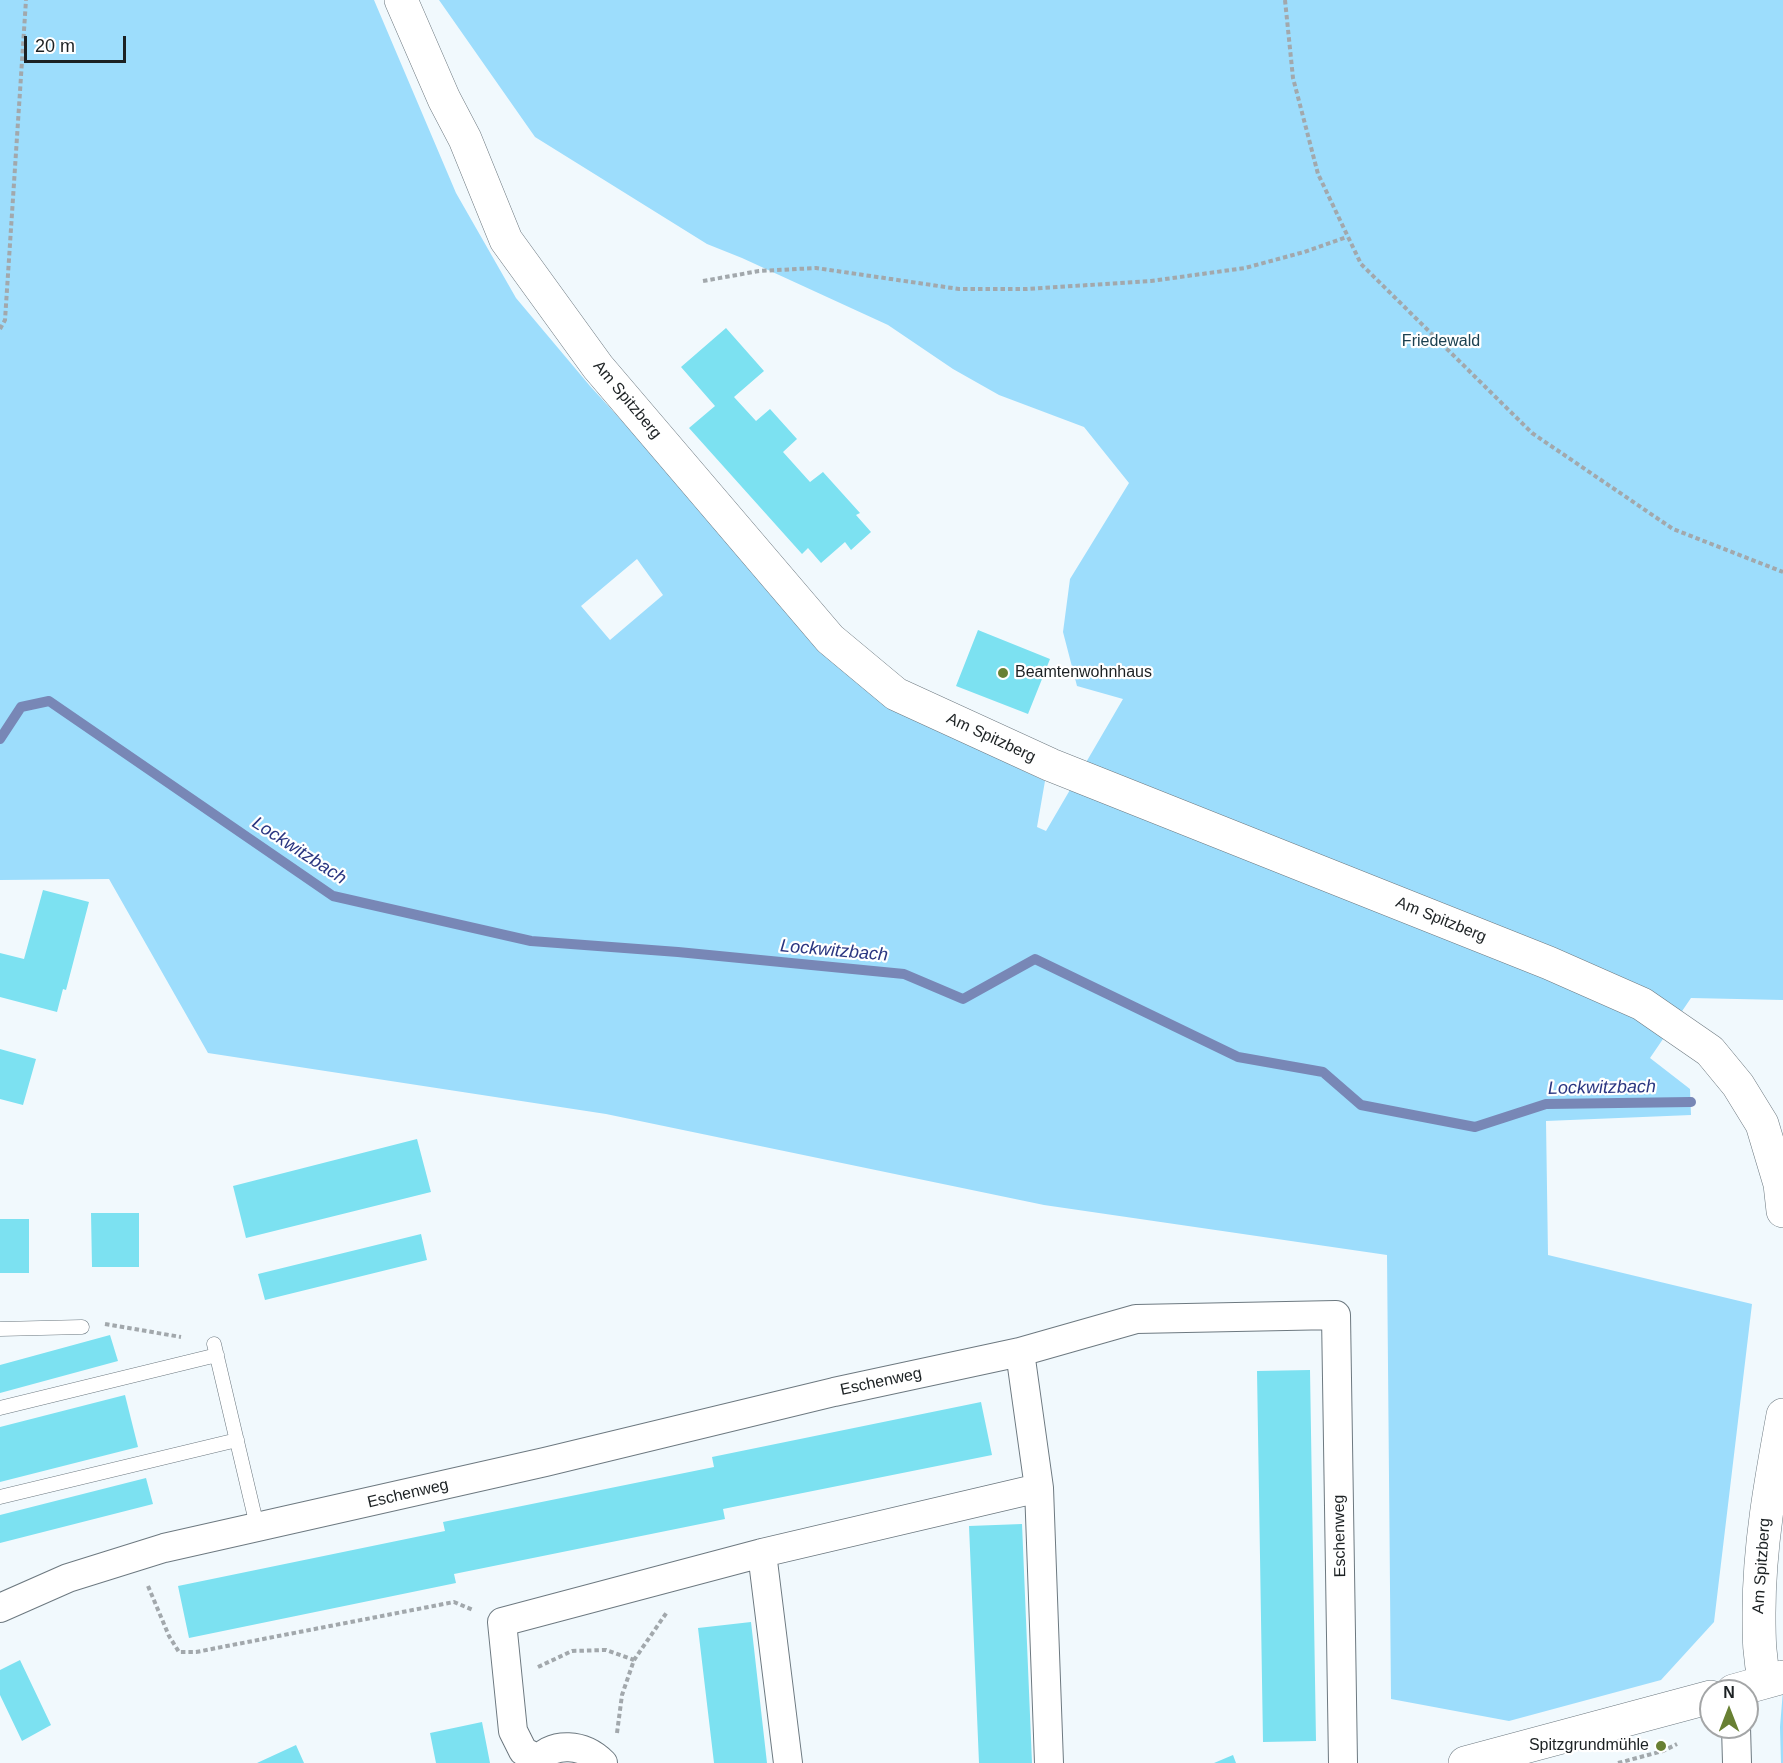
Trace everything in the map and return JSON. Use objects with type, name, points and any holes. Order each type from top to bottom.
[{"type":"street","name":"Am Spitzberg","points":[[402,0],[444,99],[465,139],[506,240],[598,367],[830,639],[896,694],[1051,765],[1549,963],[1642,1004],[1710,1051],[1738,1085],[1762,1124],[1780,1184],[1783,1211]]},
{"type":"street","name":"Eschenweg","points":[[0,1608],[68,1578],[164,1548],[354,1506],[834,1392],[1020,1352],[1136,1319],[1336,1315],[1343,1763]]},
{"type":"street","points":[[1020,1352],[1039,1488],[1049,1763]]},
{"type":"street","name":"Am Spitzberg","points":[[1774,1679],[1759,1658],[1759,1588],[1765,1516],[1783,1415]]},
{"type":"street","points":[[603,1763],[593,1754],[579,1747],[564,1746],[549,1751],[536,1761],[523,1751],[513,1731],[502,1622],[762,1553],[1039,1488]]},
{"type":"street","points":[[762,1553],[788,1763]]},
{"type":"street","points":[[1759,1684],[1774,1679]]},
{"type":"street","points":[[1465,1763],[1699,1700]]},
{"type":"street","points":[[1736,1739],[1737,1763]]},
{"type":"lane","points":[[0,1329],[82,1327]]},
{"type":"lane","points":[[0,1408],[215,1349],[257,1526]]},
{"type":"lane","points":[[0,1497],[237,1440]]},
{"type":"path","points":[[0,329],[5,320],[26,0]]},
{"type":"path","points":[[1285,0],[1293,78],[1318,174],[1360,264],[1532,434],[1673,528],[1783,572]]},
{"type":"path","points":[[703,281],[759,271],[816,268],[959,289],[1027,289],[1151,281],[1245,268],[1304,252],[1347,237]]},
{"type":"path","points":[[82,1327],[101,1323],[153,1331],[215,1349]]},
{"type":"path","points":[[135,1557],[169,1636],[180,1652],[196,1652],[454,1602],[502,1622]]},
{"type":"path","points":[[617,1737],[622,1695],[634,1660],[671,1606],[689,1572]]},
{"type":"path","points":[[508,1686],[546,1662],[572,1651],[606,1650],[634,1660]]},
{"type":"green space","name":"Friedewald","points":[[0,0],[374,0],[456,193],[516,298],[590,386],[700,506],[904,714],[1045,781],[1037,827],[1046,831],[1123,699],[1077,686],[1063,632],[1070,579],[1129,483],[1084,427],[999,395],[953,369],[888,325],[707,244],[535,137],[439,0],[1783,0],[1783,1000],[1691,998],[1650,1058],[1690,1089],[1691,1115],[1546,1121],[1548,1255],[1752,1304],[1714,1622],[1661,1680],[1509,1721],[1391,1699],[1387,1255],[1044,1205],[606,1114],[208,1053],[109,879],[0,880]],"holes":[[[637,559],[663,595],[610,640],[581,606]]]},
{"type":"green space","points":[[1783,1690],[1783,1763],[1781,1763],[1780,1727]]},
{"type":"building","points":[[726,328],[764,371],[734,397],[756,421],[770,409],[797,439],[783,452],[810,482],[823,472],[860,513],[856,515],[871,532],[851,550],[845,542],[821,563],[808,548],[802,554],[689,428],[715,406],[681,367]]},
{"type":"building","name":"Beamtenwohnhaus","points":[[978,630],[1050,659],[1028,714],[956,686]]},
{"type":"building","points":[[43,890],[89,902],[66,990],[63,989],[57,1012],[0,997],[0,953],[24,959]]},
{"type":"building","points":[[0,1049],[36,1059],[23,1105],[0,1099]]},
{"type":"building","points":[[417,1139],[431,1192],[246,1238],[233,1186]]},
{"type":"building","points":[[91,1213],[139,1213],[139,1267],[92,1267]]},
{"type":"building","points":[[0,1219],[29,1219],[29,1273],[0,1273]]},
{"type":"building","points":[[421,1234],[427,1260],[265,1300],[258,1274]]},
{"type":"building","points":[[110,1335],[118,1361],[0,1393],[0,1365]]},
{"type":"building","points":[[1310,1370],[1316,1741],[1263,1742],[1257,1371]]},
{"type":"building","points":[[125,1395],[138,1447],[0,1482],[0,1427]]},
{"type":"building","points":[[981,1402],[992,1455],[723,1509],[725,1519],[454,1574],[456,1583],[189,1638],[178,1586],[445,1531],[443,1522],[714,1467],[712,1457]]},
{"type":"building","points":[[146,1478],[153,1504],[0,1543],[0,1515]]},
{"type":"building","points":[[1022,1524],[1032,1763],[979,1763],[969,1526]]},
{"type":"building","points":[[751,1622],[767,1763],[714,1763],[698,1628]]},
{"type":"building","points":[[20,1660],[51,1725],[22,1741],[0,1695],[0,1670]]},
{"type":"building","points":[[482,1722],[490,1763],[436,1763],[430,1733]]},
{"type":"building","points":[[296,1745],[304,1763],[257,1763]]},
{"type":"building","points":[[1233,1755],[1236,1763],[1214,1763]]},
{"type":"waterway","name":"Lockwitzbach","points":[[0,739],[21,707],[49,701],[333,896],[531,941],[678,952],[904,974],[963,999],[1035,959],[1238,1057],[1323,1072],[1361,1105],[1475,1127],[1546,1104],[1691,1102]]},
{"type":"place","name":"Beamtenwohnhaus","points":[[1003,673]]},
{"type":"place","name":"Spitzgrundmühle","points":[[1661,1746]]}]
